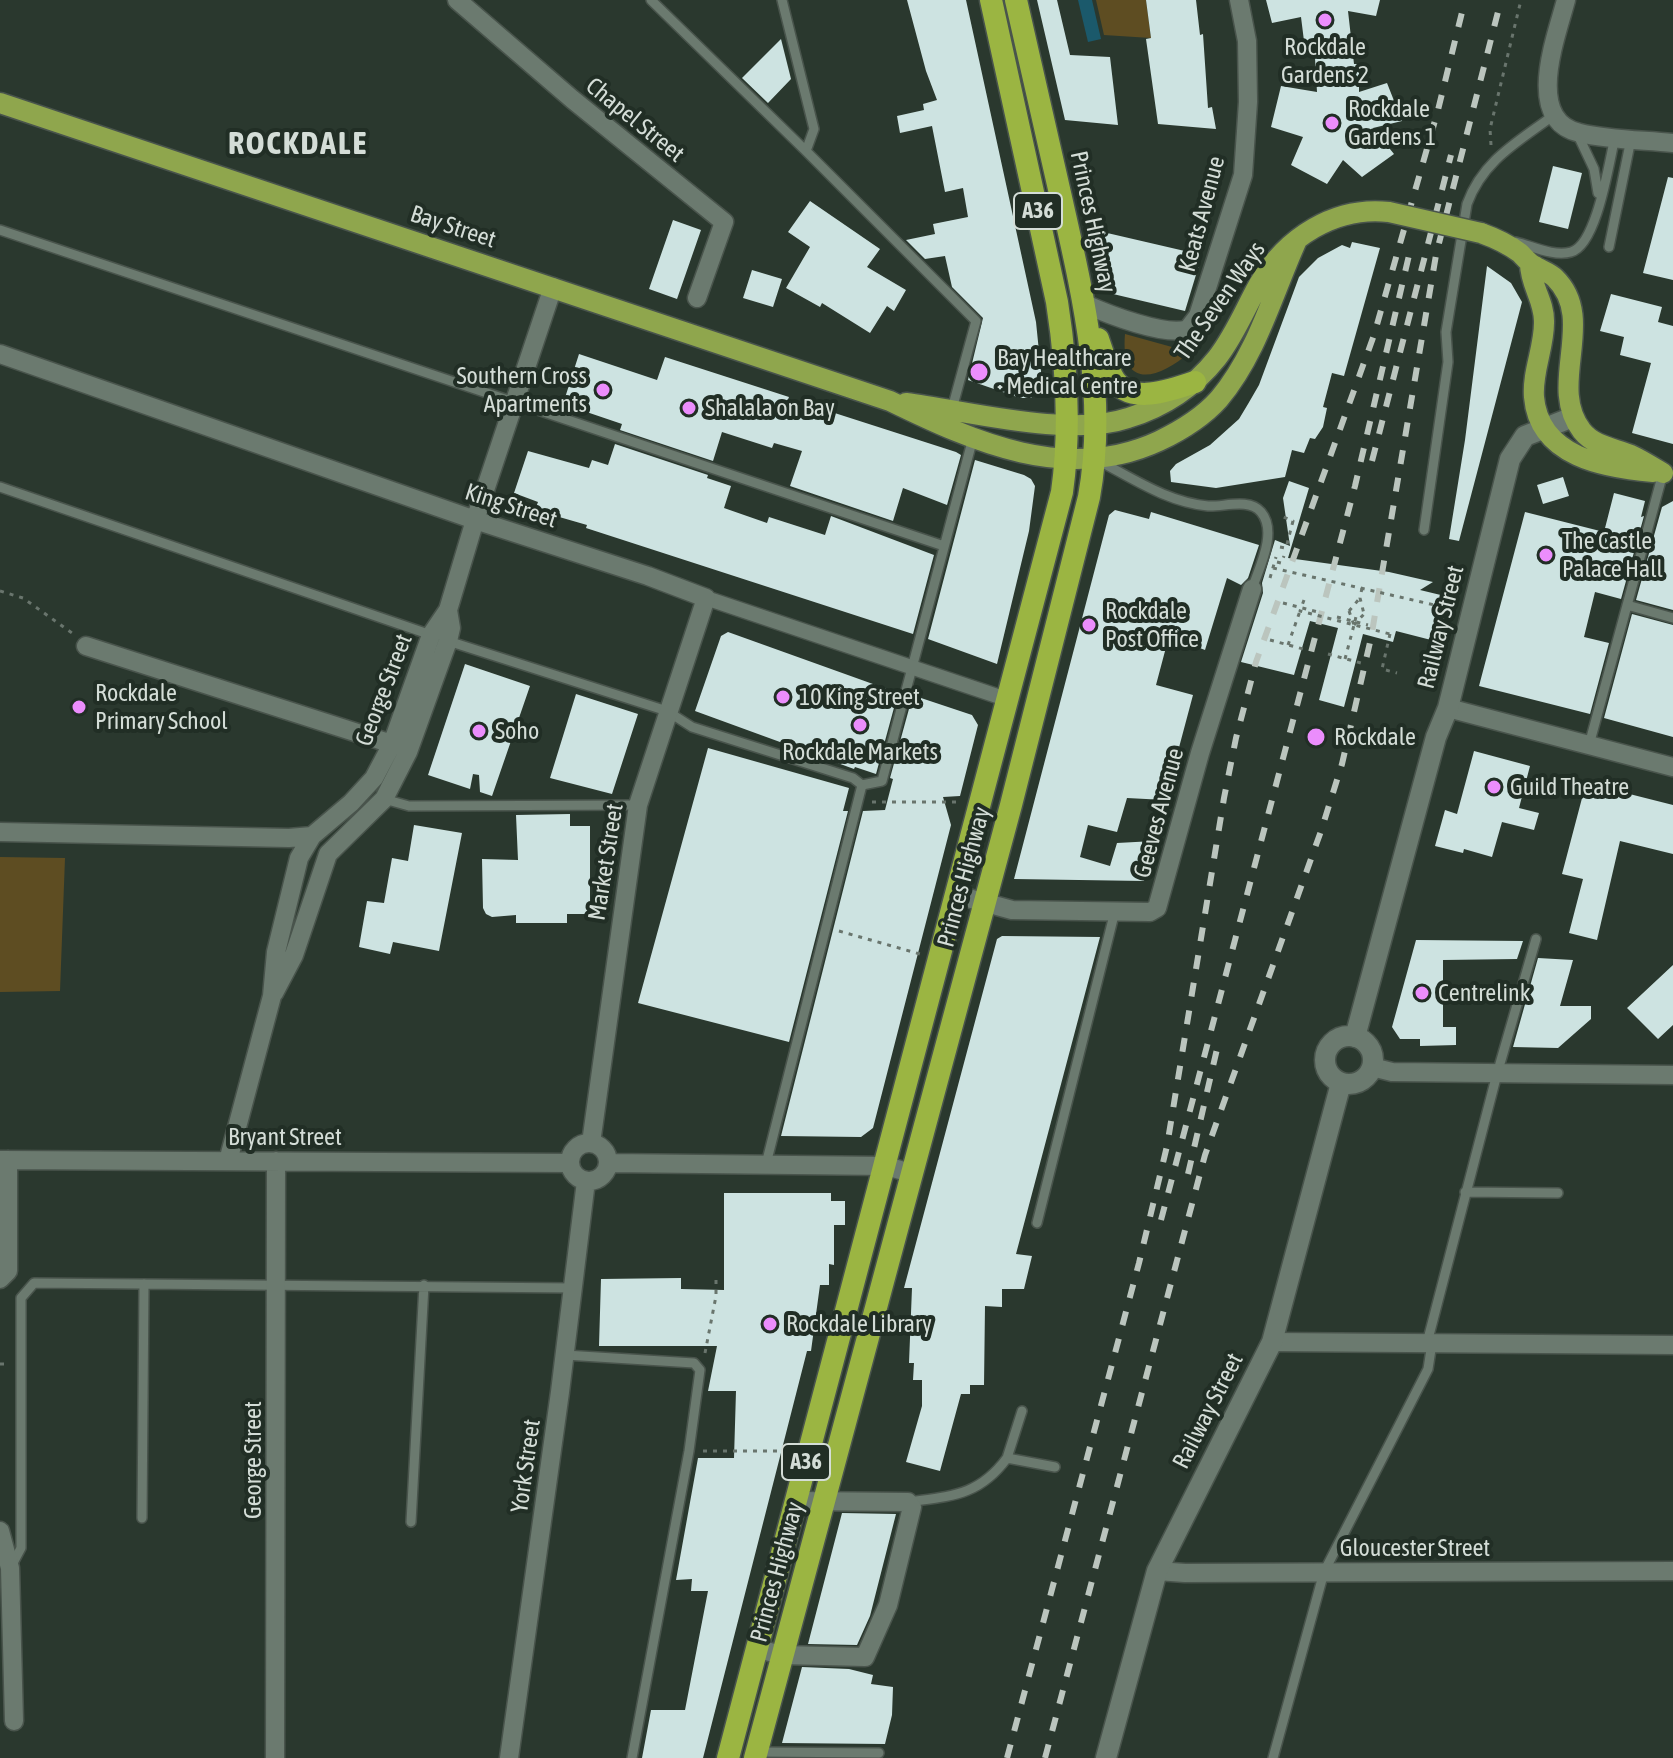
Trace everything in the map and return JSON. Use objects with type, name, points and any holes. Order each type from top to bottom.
[{"type":"highway","name":"Princes Highway","points":[[728,1758],[1009,700],[1062,492],[1067,459],[1066,365],[1057,302],[991,0]]},
{"type":"highway","name":"Princes Highway","points":[[756,1755],[984,903],[1096,460],[1096,425],[1085,304],[1016,0]]},
{"type":"highway","points":[[1085,304],[1118,385],[1137,393],[1151,394],[1195,382]]},
{"type":"main road","name":"Bay Street","points":[[0,103],[890,401],[973,438],[1007,449],[1067,459]]},
{"type":"main road","name":"The Seven Ways","points":[[1067,424],[1096,425],[1126,419],[1172,399],[1195,382],[1228,341],[1265,275],[1297,240],[1310,229],[1339,215],[1357,211],[1389,212],[1481,233],[1508,245],[1530,264],[1555,278],[1568,298],[1574,321],[1568,379],[1573,417]]},
{"type":"main road","name":"The Seven Ways","points":[[1067,459],[1096,460],[1139,449],[1191,423],[1219,399],[1250,351],[1297,240]]},
{"type":"main road","points":[[1530,264],[1530,279],[1543,309],[1534,398],[1543,428],[1552,440],[1565,449],[1591,461],[1616,469],[1668,474]]},
{"type":"main road","name":"Bay Street","points":[[890,401],[1067,424]]},
{"type":"main road","points":[[1573,417],[1584,433],[1601,445],[1631,455],[1668,474]]},
{"type":"street","name":"Chapel Street","points":[[457,0],[572,99],[724,222],[697,298]]},
{"type":"street","name":"Keats Avenue","points":[[1085,304],[1109,315],[1171,331],[1188,329],[1198,316],[1243,175],[1248,102],[1247,41],[1239,0]]},
{"type":"street","points":[[1566,0],[1548,69],[1548,101],[1554,115],[1577,133],[1673,143]]},
{"type":"street","name":"George Street","points":[[272,996],[294,955],[328,854],[384,799],[408,752],[475,520],[553,287]]},
{"type":"street","name":"King Street","points":[[0,354],[475,520],[1009,700]]},
{"type":"street","points":[[1543,428],[1573,417]]},
{"type":"street","name":"Railway Street","points":[[1355,1037],[1436,737],[1448,708],[1510,459],[1525,436],[1543,428]]},
{"type":"street","name":"Geeves Avenue","points":[[957,895],[1012,910],[1150,912],[1159,905],[1200,753],[1252,589]]},
{"type":"street","name":"Market Street","points":[[591,1143],[638,805],[706,598]]},
{"type":"street","name":"George Street","points":[[228,1161],[272,996],[276,952],[299,858],[312,836],[351,803],[374,778],[439,638]]},
{"type":"street","points":[[86,646],[392,744]]},
{"type":"street","points":[[1448,708],[1673,767]]},
{"type":"street","points":[[0,832],[312,836]]},
{"type":"street","points":[[1355,1037],[1372,1052],[1372,1067],[1369,1074],[1356,1083],[1341,1083],[1328,1072],[1327,1049],[1339,1038],[1355,1037]]},
{"type":"street","points":[[1372,1067],[1392,1072],[1673,1075]]},
{"type":"street","name":"Railway Street","points":[[1106,1758],[1157,1571],[1272,1342],[1341,1083]]},
{"type":"street","points":[[584,1143],[591,1143],[606,1152],[609,1163],[604,1175],[592,1181],[575,1175],[570,1163],[574,1151],[584,1143]]},
{"type":"street","points":[[0,1279],[8,1271],[4,1160]]},
{"type":"street","name":"Bryant Street","points":[[4,1160],[570,1163]]},
{"type":"street","name":"George Street","points":[[275,1758],[276,1161]]},
{"type":"street","points":[[609,1163],[886,1166],[911,1173]]},
{"type":"street","name":"York Street","points":[[509,1758],[586,1181]]},
{"type":"street","points":[[1272,1342],[1673,1345]]},
{"type":"street","points":[[758,1649],[782,1655],[865,1657],[888,1605],[912,1507],[908,1502],[796,1501]]},
{"type":"street","points":[[0,1531],[10,1568],[14,1721]]},
{"type":"street","name":"Gloucester Street","points":[[1157,1571],[1673,1571]]},
{"type":"lane","points":[[651,0],[976,321],[952,409]]},
{"type":"lane","points":[[782,0],[814,129],[806,151]]},
{"type":"lane","points":[[1424,530],[1448,362],[1446,332],[1463,219],[1473,188],[1492,161],[1554,115]]},
{"type":"lane","points":[[1577,133],[1594,169],[1599,201]]},
{"type":"lane","points":[[1481,233],[1555,252],[1575,251],[1592,229],[1599,201],[1623,138]]},
{"type":"lane","points":[[1609,247],[1623,138]]},
{"type":"lane","points":[[0,230],[944,546]]},
{"type":"lane","points":[[0,487],[439,638],[667,711],[692,727],[853,778],[862,785],[882,781],[973,438]]},
{"type":"lane","name":"Geeves Avenue","points":[[1096,460],[1150,490],[1182,500],[1208,506],[1254,506],[1264,515],[1268,537],[1252,589]]},
{"type":"lane","points":[[1589,745],[1627,605],[1668,474]]},
{"type":"lane","points":[[1627,605],[1673,618]]},
{"type":"lane","points":[[766,1164],[862,785]]},
{"type":"lane","points":[[384,799],[409,806],[638,805]]},
{"type":"lane","points":[[1037,1223],[1115,911]]},
{"type":"lane","points":[[1273,1758],[1324,1572],[1428,1369],[1430,1343],[1465,1192],[1536,939]]},
{"type":"lane","points":[[1465,1192],[1558,1193]]},
{"type":"lane","points":[[10,1568],[21,1548],[21,1298],[34,1283],[574,1288]]},
{"type":"lane","points":[[142,1518],[144,1284]]},
{"type":"lane","points":[[411,1522],[424,1285]]},
{"type":"lane","points":[[565,1355],[694,1363],[698,1367],[699,1383],[689,1451],[632,1758]]},
{"type":"lane","points":[[908,1502],[961,1495],[985,1481],[1007,1458],[1022,1411]]},
{"type":"lane","points":[[1007,1458],[1055,1467]]},
{"type":"lane","points":[[756,1755],[879,1753]]},
{"type":"path","points":[[1492,161],[1490,129],[1521,0]]},
{"type":"path","points":[[1270,578],[1278,546],[1286,548],[1293,521],[1281,516]]},
{"type":"path","points":[[1274,559],[1281,563],[1284,556],[1280,570]]},
{"type":"path","points":[[1273,568],[1451,608]]},
{"type":"path","points":[[1354,623],[1364,614],[1360,598],[1362,588]]},
{"type":"path","points":[[0,591],[23,598],[65,626],[86,646]]},
{"type":"path","points":[[1354,623],[1349,611],[1360,598]]},
{"type":"path","points":[[1288,645],[1304,600]]},
{"type":"path","points":[[1283,603],[1368,625]]},
{"type":"path","points":[[1301,610],[1318,612]]},
{"type":"path","points":[[1345,659],[1357,612]]},
{"type":"path","points":[[1337,617],[1390,634],[1382,669],[1397,673]]},
{"type":"path","points":[[1270,640],[1307,650]]},
{"type":"path","points":[[1328,654],[1361,663]]},
{"type":"path","points":[[1427,661],[1437,664]]},
{"type":"path","points":[[860,802],[963,802]]},
{"type":"path","points":[[827,928],[924,955]]},
{"type":"path","points":[[698,1367],[708,1346],[716,1276]]},
{"type":"path","points":[[689,1451],[791,1451]]},
{"type":"shaded area","points":[[1096,0],[1146,0],[1151,38],[1104,35]]},
{"type":"shaded area","points":[[1125,334],[1190,352],[1166,369],[1144,374],[1135,372],[1125,352]]},
{"type":"shaded area","points":[[0,857],[65,858],[60,991],[0,992]]},
{"type":"water","points":[[1078,0],[1092,0],[1101,39],[1088,42]]},
{"type":"building","points":[[907,0],[966,0],[1036,322],[1042,381],[1039,391],[1031,398],[1020,398],[968,380],[983,318],[952,287],[945,256],[925,259],[906,240],[935,234],[933,224],[968,217],[963,188],[945,192],[932,126],[900,133],[897,116],[924,110],[923,104],[937,100]]},
{"type":"building","points":[[1037,0],[1057,0],[1070,55],[1110,57],[1118,125],[1065,120]]},
{"type":"building","points":[[1146,0],[1196,0],[1200,35],[1203,34],[1208,108],[1212,107],[1216,129],[1158,124],[1146,39],[1151,38]]},
{"type":"building","name":"Rockdale Gardens 1","points":[[1266,0],[1380,0],[1376,16],[1348,11],[1354,64],[1359,64],[1359,92],[1387,83],[1402,121],[1373,128],[1394,154],[1362,177],[1343,160],[1327,184],[1291,165],[1303,137],[1271,127],[1281,86],[1317,92],[1314,41],[1304,41],[1301,17],[1272,23]]},
{"type":"building","points":[[781,39],[791,79],[768,103],[742,78]]},
{"type":"building","points":[[1553,166],[1582,173],[1568,229],[1539,222]]},
{"type":"building","points":[[1668,177],[1673,178],[1673,280],[1643,273]]},
{"type":"building","points":[[810,201],[880,249],[867,267],[906,290],[894,311],[887,306],[870,333],[822,303],[820,307],[786,288],[810,247],[788,232]]},
{"type":"building","points":[[673,220],[701,230],[677,299],[649,289]]},
{"type":"building","points":[[1090,229],[1202,255],[1185,311],[1113,294],[1106,288],[1101,279]]},
{"type":"building","points":[[1352,242],[1380,248],[1344,376],[1332,373],[1323,407],[1327,408],[1323,427],[1315,439],[1310,438],[1304,453],[1292,450],[1285,477],[1216,488],[1171,482],[1170,471],[1176,464],[1210,445],[1239,419],[1259,385],[1299,277],[1318,258],[1342,245],[1350,248]]},
{"type":"building","points":[[1487,266],[1511,283],[1522,302],[1459,541],[1449,539]]},
{"type":"building","points":[[752,270],[782,279],[773,307],[743,298]]},
{"type":"building","points":[[1611,294],[1662,307],[1658,322],[1673,326],[1673,444],[1632,433],[1651,363],[1620,355],[1624,337],[1600,331]]},
{"type":"building","points":[[579,354],[657,380],[665,357],[789,397],[787,402],[815,411],[816,407],[956,452],[961,455],[947,505],[903,488],[893,521],[790,486],[802,451],[774,443],[772,448],[722,432],[713,461],[620,430],[622,424],[563,404]]},
{"type":"building","points":[[615,444],[708,475],[707,478],[731,486],[724,508],[767,523],[769,517],[825,535],[831,516],[934,555],[913,634],[535,510],[538,502],[514,493],[528,451],[589,468],[592,460],[608,465]]},
{"type":"building","points":[[975,460],[1024,475],[1035,486],[1029,531],[997,664],[928,639]]},
{"type":"building","points":[[1563,477],[1569,496],[1543,504],[1537,485]]},
{"type":"building","points":[[1289,481],[1309,488],[1288,558],[1389,572],[1433,582],[1420,590],[1449,597],[1443,621],[1437,620],[1435,641],[1396,631],[1393,642],[1363,634],[1344,707],[1319,700],[1338,628],[1310,621],[1294,675],[1241,662],[1263,593],[1262,583],[1275,540],[1290,546],[1283,498]]},
{"type":"building","points":[[1614,493],[1645,501],[1641,517],[1644,516],[1621,599],[1595,592],[1584,637],[1609,643],[1590,714],[1479,686],[1525,512],[1604,532]]},
{"type":"building","points":[[1673,501],[1673,610],[1636,600],[1662,507]]},
{"type":"building","points":[[1115,510],[1149,519],[1151,512],[1259,545],[1248,578],[1241,585],[1227,578],[1205,650],[1169,636],[1156,685],[1193,695],[1165,800],[1127,798],[1117,832],[1088,825],[1080,857],[1110,866],[1117,843],[1154,841],[1144,881],[1014,879],[1109,515]]},
{"type":"building","points":[[1632,614],[1673,625],[1673,737],[1604,718]]},
{"type":"building","points":[[728,632],[898,693],[876,774],[854,769],[695,711],[721,636]]},
{"type":"building","name":"Soho","points":[[465,664],[530,686],[492,796],[480,792],[479,775],[473,774],[470,789],[428,775]]},
{"type":"building","name":"Soho","points":[[576,694],[638,714],[612,794],[550,778]]},
{"type":"building","points":[[915,696],[972,715],[978,725],[960,796],[943,797],[951,825],[873,1128],[861,1137],[781,1136],[863,811],[885,810],[893,779],[890,778]]},
{"type":"building","points":[[708,748],[849,788],[843,811],[848,811],[789,1042],[638,1003]]},
{"type":"building","name":"Guild Theatre","points":[[1474,751],[1530,766],[1519,808],[1539,813],[1534,830],[1502,822],[1492,857],[1464,849],[1463,853],[1435,846],[1445,810],[1457,814]]},
{"type":"building","points":[[1586,783],[1673,805],[1673,854],[1620,841],[1597,940],[1569,933],[1583,879],[1562,874]]},
{"type":"building","points":[[570,814],[570,826],[590,826],[590,914],[567,914],[567,923],[516,923],[516,915],[492,917],[486,914],[483,908],[482,859],[518,860],[516,815]]},
{"type":"building","points":[[414,825],[462,833],[439,951],[393,942],[390,954],[359,947],[367,901],[384,903],[392,858],[408,861]]},
{"type":"building","points":[[1002,936],[1100,937],[1016,1254],[1032,1256],[1024,1289],[1002,1289],[1002,1307],[985,1306],[984,1385],[970,1385],[970,1394],[961,1394],[940,1471],[906,1462],[922,1406],[922,1380],[913,1380],[914,1363],[909,1363],[912,1288],[904,1288],[997,939]]},
{"type":"building","name":"Centrelink","points":[[1416,940],[1523,941],[1517,959],[1443,960],[1443,1027],[1456,1027],[1456,1045],[1420,1046],[1420,1039],[1400,1039],[1392,1027]]},
{"type":"building","points":[[1538,958],[1573,960],[1560,1006],[1591,1006],[1591,1019],[1558,1048],[1513,1047]]},
{"type":"building","points":[[1673,965],[1673,1025],[1658,1039],[1627,1008]]},
{"type":"building","points":[[724,1193],[831,1193],[831,1201],[845,1201],[845,1225],[834,1225],[834,1265],[829,1264],[829,1285],[820,1285],[811,1351],[807,1351],[703,1758],[642,1758],[651,1710],[685,1710],[708,1591],[691,1591],[692,1579],[676,1580],[698,1458],[734,1458],[736,1391],[708,1391],[717,1346],[599,1346],[601,1279],[681,1278],[681,1289],[724,1290]]},
{"type":"building","points":[[842,1513],[896,1514],[870,1616],[857,1645],[808,1644]]},
{"type":"building","points":[[802,1667],[849,1669],[873,1675],[871,1684],[893,1687],[892,1715],[885,1744],[782,1743]]},
{"type":"railway","points":[[1007,1758],[1139,1263],[1167,1146],[1236,738],[1256,662],[1374,335],[1438,110],[1465,0]]},
{"type":"railway","points":[[1045,1758],[1205,1155],[1342,764],[1371,638],[1436,255],[1501,0]]},
{"type":"railway","points":[[1372,461],[1451,155]]},
{"type":"railway","points":[[1161,1220],[1355,486],[1410,251]]},
{"type":"railway","points":[[1188,1174],[1217,1049]]},
{"type":"place","name":"Rockdale Gardens 2","points":[[1325,20]]},
{"type":"place","name":"Rockdale Gardens 1","points":[[1332,123]]},
{"type":"place","name":"Bay Healthcare - Medical Centre","points":[[979,372]]},
{"type":"place","name":"Southern Cross Apartments","points":[[603,390]]},
{"type":"place","name":"Shalala on Bay","points":[[689,408]]},
{"type":"place","name":"The Castle Palace Hall","points":[[1546,555]]},
{"type":"place","name":"Rockdale Post Office","points":[[1089,625]]},
{"type":"place","name":"10 King Street","points":[[783,697]]},
{"type":"place","name":"Rockdale Primary School","points":[[79,707]]},
{"type":"place","name":"Rockdale Markets","points":[[860,725]]},
{"type":"place","name":"Soho","points":[[479,731]]},
{"type":"place","name":"Rockdale","points":[[1316,737]]},
{"type":"place","name":"Guild Theatre","points":[[1494,787]]},
{"type":"place","name":"Centrelink","points":[[1422,993]]},
{"type":"place","name":"Rockdale Library","points":[[770,1324]]},
{"type":"district","name":"ROCKDALE","points":[[298,144]]}]
